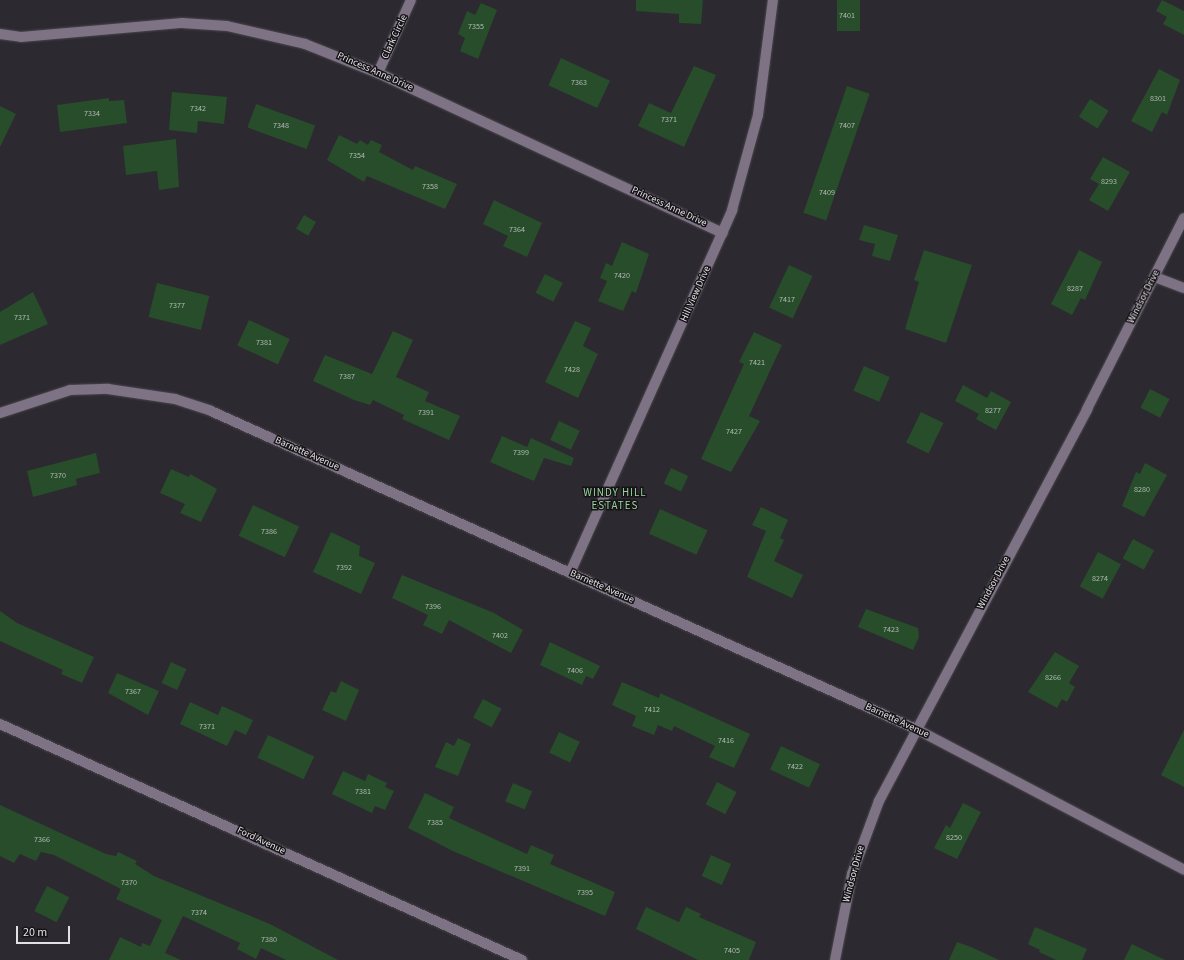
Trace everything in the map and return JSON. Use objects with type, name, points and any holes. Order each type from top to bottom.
[{"type":"street","name":"Clark Circle","points":[[378,73],[411,0]]},
{"type":"street","name":"Hill View Drive","points":[[570,573],[723,233],[747,163],[758,115],[773,0]]},
{"type":"street","name":"Princess Anne Drive","points":[[0,34],[21,37],[65,34],[137,24],[227,26],[305,44],[378,73],[723,233]]},
{"type":"street","name":"Windsor Drive","points":[[835,960],[852,874],[864,837],[916,729],[1155,277],[1184,218]]},
{"type":"street","points":[[1155,277],[1184,288]]},
{"type":"street","name":"Barnette Avenue","points":[[0,413],[70,390],[108,389],[175,399],[211,411],[916,729],[1184,870]]},
{"type":"street","name":"Ford Avenue","points":[[0,724],[522,960]]},
{"type":"building","points":[[636,0],[703,0],[701,24],[679,23],[679,14],[636,11]]},
{"type":"building","points":[[837,0],[860,0],[860,31],[837,31]]},
{"type":"building","points":[[1162,0],[1184,11],[1184,35],[1163,24],[1167,17],[1156,11]]},
{"type":"building","points":[[481,3],[497,10],[478,59],[460,51],[465,38],[458,34],[467,11],[475,15]]},
{"type":"building","points":[[561,58],[610,81],[597,108],[548,85]]},
{"type":"building","points":[[694,66],[716,75],[684,147],[638,126],[649,103],[671,113]]},
{"type":"building","points":[[1159,69],[1180,80],[1167,115],[1162,112],[1152,132],[1131,121]]},
{"type":"building","points":[[847,86],[870,94],[826,221],[803,213]]},
{"type":"building","points":[[172,92],[227,97],[224,124],[198,121],[197,133],[169,130]]},
{"type":"building","points":[[109,98],[109,101],[124,100],[127,123],[60,132],[57,105]]},
{"type":"building","points":[[1090,99],[1109,111],[1098,128],[1079,117]]},
{"type":"building","points":[[256,104],[315,126],[307,149],[247,127]]},
{"type":"building","points":[[0,106],[16,114],[0,147]]},
{"type":"building","points":[[339,135],[357,144],[360,140],[368,145],[371,140],[382,145],[379,152],[413,170],[415,166],[457,184],[445,209],[367,176],[364,182],[327,160]]},
{"type":"building","points":[[176,139],[179,187],[159,190],[157,171],[126,175],[123,146]]},
{"type":"building","points":[[1103,157],[1130,172],[1108,211],[1089,200],[1099,184],[1090,179]]},
{"type":"building","points":[[494,200],[542,223],[527,257],[503,246],[508,236],[483,224]]},
{"type":"building","points":[[304,215],[316,222],[308,236],[296,229]]},
{"type":"building","points":[[864,225],[898,235],[890,261],[872,256],[875,244],[859,240]]},
{"type":"building","points":[[622,242],[649,254],[636,293],[632,291],[623,311],[598,301],[607,281],[600,278],[606,263],[612,266]]},
{"type":"building","points":[[924,250],[972,265],[946,343],[905,329],[919,282],[914,280]]},
{"type":"building","points":[[1079,250],[1102,262],[1085,300],[1081,298],[1072,315],[1051,304]]},
{"type":"building","points":[[789,265],[813,276],[793,319],[769,308]]},
{"type":"building","points":[[545,274],[563,283],[553,302],[535,293]]},
{"type":"building","points":[[157,283],[209,296],[201,330],[149,317]]},
{"type":"building","points":[[33,292],[48,324],[0,345],[0,312]]},
{"type":"building","points":[[249,320],[290,339],[278,364],[237,345]]},
{"type":"building","points":[[575,321],[591,328],[583,346],[598,354],[578,398],[545,382]]},
{"type":"building","points":[[393,331],[413,340],[396,377],[429,392],[425,401],[460,416],[449,440],[402,419],[404,415],[373,400],[370,405],[354,400],[313,381],[325,355],[372,374]]},
{"type":"building","points":[[754,332],[782,345],[749,416],[760,421],[731,472],[701,459],[744,364],[739,362]]},
{"type":"building","points":[[864,366],[890,377],[879,402],[853,391]]},
{"type":"building","points":[[963,385],[987,398],[991,391],[1011,402],[996,430],[976,419],[979,414],[955,401]]},
{"type":"building","points":[[1150,389],[1170,399],[1160,418],[1140,408]]},
{"type":"building","points":[[921,412],[943,423],[929,454],[906,443]]},
{"type":"building","points":[[559,421],[580,431],[571,450],[550,440]]},
{"type":"building","points":[[502,436],[527,447],[531,438],[574,458],[571,466],[544,458],[534,481],[490,462]]},
{"type":"building","points":[[96,453],[100,473],[76,479],[77,485],[33,497],[27,471]]},
{"type":"building","points":[[1145,463],[1167,475],[1144,517],[1122,506],[1136,472],[1140,474]]},
{"type":"building","points":[[671,468],[688,476],[681,491],[664,483]]},
{"type":"building","points":[[171,469],[189,477],[190,474],[217,489],[201,522],[180,513],[185,504],[160,493]]},
{"type":"building","points":[[253,505],[299,527],[285,557],[239,536]]},
{"type":"building","points":[[761,507],[788,520],[780,538],[784,540],[774,561],[803,575],[792,598],[747,577],[766,531],[752,525]]},
{"type":"building","points":[[660,509],[708,530],[697,555],[649,534]]},
{"type":"building","points":[[331,532],[360,546],[359,556],[375,563],[361,594],[313,572]]},
{"type":"building","points":[[1133,539],[1154,550],[1144,570],[1123,558]]},
{"type":"building","points":[[1098,552],[1121,564],[1103,599],[1080,586]]},
{"type":"building","points":[[402,575],[494,613],[523,630],[511,653],[449,620],[442,634],[423,625],[428,615],[392,598]]},
{"type":"building","points":[[866,609],[918,628],[919,637],[913,650],[858,627]]},
{"type":"building","points":[[0,611],[17,623],[94,657],[82,683],[61,674],[63,670],[0,641]]},
{"type":"building","points":[[550,642],[600,666],[593,679],[586,676],[582,685],[540,665]]},
{"type":"building","points":[[1055,652],[1079,666],[1069,683],[1075,687],[1067,702],[1062,699],[1057,708],[1028,692]]},
{"type":"building","points":[[171,662],[187,669],[177,690],[162,683]]},
{"type":"building","points":[[117,673],[159,691],[148,715],[108,693]]},
{"type":"building","points":[[341,681],[359,690],[346,721],[322,710],[331,691],[336,693]]},
{"type":"building","points":[[622,682],[659,698],[660,693],[750,734],[734,768],[709,757],[715,746],[674,726],[672,731],[658,725],[654,735],[632,726],[636,716],[612,705]]},
{"type":"building","points":[[483,699],[502,709],[492,727],[473,718]]},
{"type":"building","points":[[190,702],[218,715],[222,706],[253,720],[246,735],[235,730],[227,746],[180,724]]},
{"type":"building","points":[[1184,730],[1184,787],[1161,775]]},
{"type":"building","points":[[559,732],[580,742],[570,763],[549,753]]},
{"type":"building","points":[[268,735],[314,757],[304,779],[257,758]]},
{"type":"building","points":[[458,738],[471,744],[458,776],[435,767],[446,742],[454,746]]},
{"type":"building","points":[[781,746],[820,764],[809,788],[770,770]]},
{"type":"building","points":[[343,771],[365,781],[368,774],[387,783],[385,787],[394,791],[385,810],[375,806],[372,813],[332,794]]},
{"type":"building","points":[[717,782],[737,792],[725,814],[706,804]]},
{"type":"building","points":[[513,783],[532,791],[525,810],[505,801]]},
{"type":"building","points":[[425,793],[454,807],[449,818],[527,854],[531,845],[554,855],[550,864],[615,892],[605,916],[453,851],[408,828]]},
{"type":"building","points":[[963,803],[981,812],[957,859],[934,848],[946,825],[950,828]]},
{"type":"building","points":[[0,805],[106,854],[116,856],[118,852],[137,861],[135,864],[154,876],[270,924],[338,960],[286,960],[261,948],[256,959],[237,949],[240,943],[183,916],[165,953],[181,960],[109,960],[120,937],[141,947],[142,943],[150,946],[162,920],[116,899],[121,889],[54,855],[41,852],[36,861],[20,854],[14,863],[0,856]]},
{"type":"building","points":[[711,855],[731,864],[722,885],[702,876]]},
{"type":"building","points":[[47,886],[69,897],[57,922],[34,911]]},
{"type":"building","points":[[646,907],[679,922],[686,907],[701,914],[699,917],[756,942],[749,960],[698,960],[636,929]]},
{"type":"building","points":[[1035,927],[1087,949],[1082,960],[1056,960],[1039,952],[1040,950],[1028,944]]},
{"type":"building","points":[[957,942],[971,947],[999,960],[949,960]]},
{"type":"building","points":[[1132,944],[1165,960],[1124,960]]},
{"type":"district","name":"WINDY HILL ESTATES","points":[[615,500]]}]
